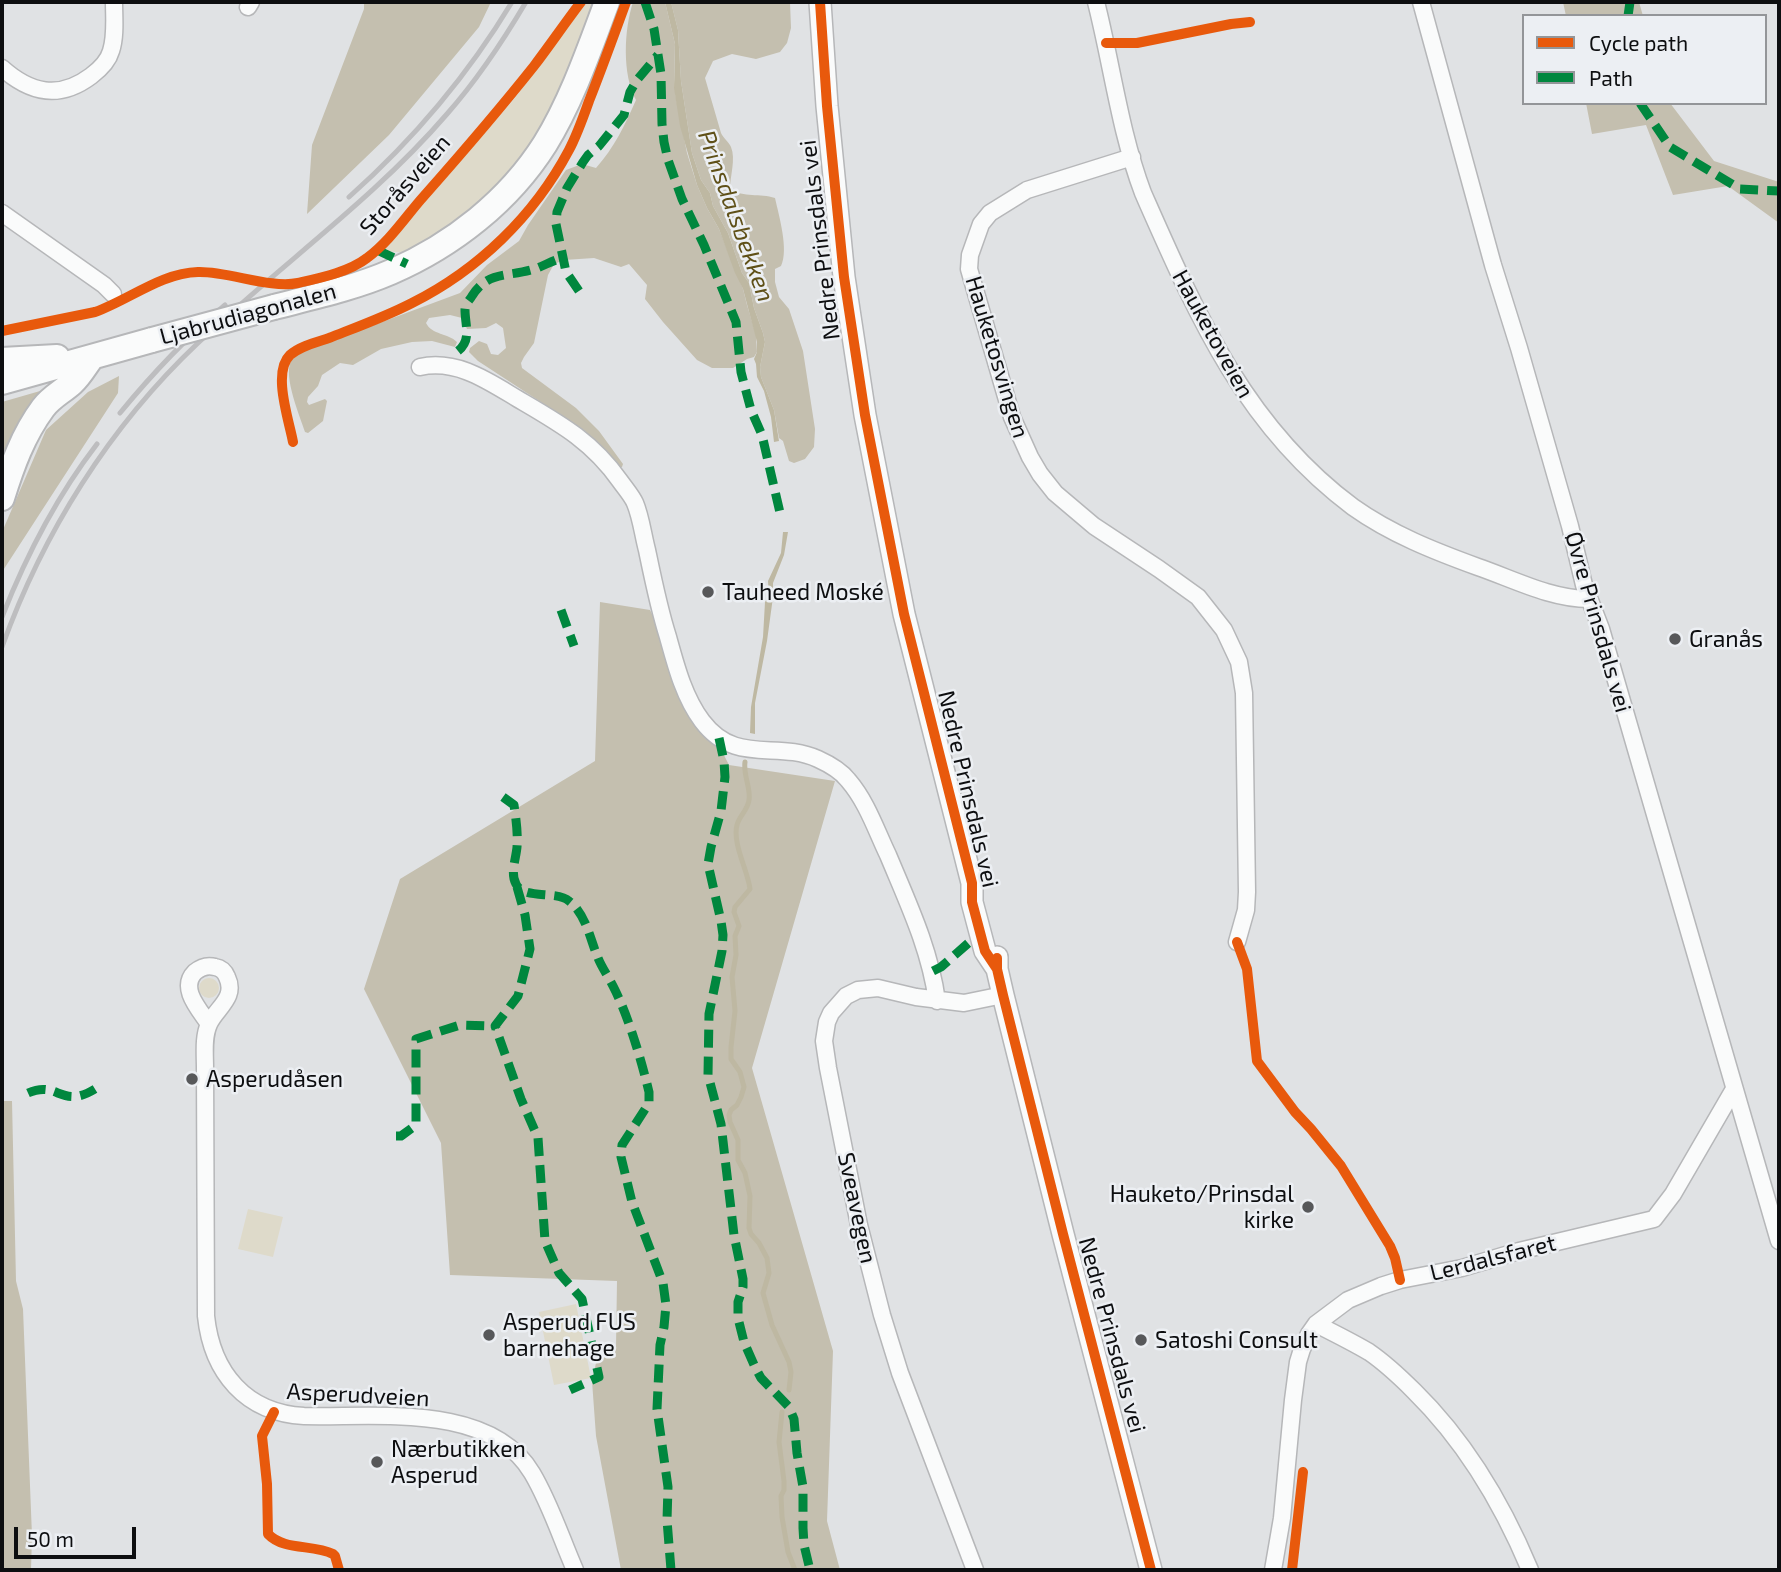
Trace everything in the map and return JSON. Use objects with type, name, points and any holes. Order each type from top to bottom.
[{"type":"main road","name":"Ljabrudiagonalen","points":[[2,382],[353,286],[393,271],[452,239],[488,211],[518,181],[550,135],[579,75],[607,2]]},
{"type":"main road","name":"Nedre Prinsdals vei","points":[[820,2],[828,118],[844,277],[864,415],[904,614],[972,883],[984,900],[996,948],[997,969],[1003,995],[1066,1247],[1152,1570]]},
{"type":"main road","points":[[2,360],[92,357]]},
{"type":"main road","points":[[2,498],[22,443],[34,422],[44,407],[72,382],[92,357]]},
{"type":"street","points":[[2,68],[25,86],[40,90],[63,90],[85,81],[108,60],[112,50],[114,2]]},
{"type":"street","name":"Hauketoveien","points":[[1096,2],[1143,193],[1201,320],[1257,412],[1310,471],[1354,508],[1379,523],[1420,545],[1529,585],[1572,599],[1589,599]]},
{"type":"street","name":"Øvre Prinsdals vei","points":[[1421,2],[1493,265],[1570,526],[1584,584],[1601,629],[1779,1241]]},
{"type":"street","name":"Hauketosvingen","points":[[1132,157],[1027,190],[990,213],[981,224],[970,255],[969,269],[1012,417],[1040,474],[1055,493],[1094,526],[1198,597],[1224,630],[1239,662],[1244,693],[1247,892],[1246,910],[1237,942]]},
{"type":"street","points":[[2,213],[113,294]]},
{"type":"street","points":[[420,367],[433,364],[450,366],[484,378],[554,420],[602,457],[635,503],[676,667],[700,719],[719,738],[733,746],[815,758],[834,768],[849,781],[869,812],[925,947],[933,971],[937,1001]]},
{"type":"street","name":"Sveavegen","points":[[975,1570],[886,1328],[859,1225],[825,1051],[825,1031],[831,1013],[842,1000],[865,988],[964,1003],[1003,995]]},
{"type":"street","name":"Asperudveien","points":[[209,1024],[205,1043],[206,1316],[211,1343],[223,1369],[236,1387],[253,1401],[282,1414],[440,1419],[468,1426],[493,1437],[512,1449],[532,1472],[575,1570]]},
{"type":"street","name":"Lerdalsfaret","points":[[1273,1570],[1282,1518],[1298,1362],[1309,1334],[1317,1324],[1348,1300],[1400,1280],[1462,1268],[1518,1251],[1654,1219],[1673,1194],[1734,1089]]},
{"type":"street","points":[[1317,1324],[1370,1353],[1401,1378],[1452,1431],[1496,1498],[1530,1570]]},
{"type":"shaded area","points":[[364,2],[491,2],[479,27],[389,135],[307,214],[312,145],[364,9]]},
{"type":"shaded area","points":[[587,2],[598,2],[561,95],[522,162],[470,214],[409,253],[383,251],[515,98]]},
{"type":"shaded area","points":[[633,2],[665,2],[675,44],[674,81],[687,153],[697,185],[719,229],[743,289],[756,335],[757,352],[754,357],[733,368],[712,368],[697,360],[663,322],[645,299],[647,285],[629,264],[621,267],[594,258],[564,260],[554,264],[548,275],[534,343],[521,363],[522,368],[576,408],[599,431],[623,464],[622,467],[585,431],[478,361],[469,352],[479,341],[487,344],[491,354],[498,355],[506,348],[503,328],[496,323],[486,328],[467,329],[462,318],[450,315],[429,318],[426,323],[432,330],[457,342],[455,347],[432,341],[412,342],[381,349],[353,365],[340,363],[322,375],[307,402],[309,405],[325,399],[327,401],[323,421],[308,433],[305,432],[289,377],[289,368],[294,358],[304,351],[460,293],[487,265],[519,241],[566,170],[582,164],[596,168],[619,136],[636,100],[628,78],[626,52]]},
{"type":"shaded area","points":[[665,2],[671,2],[678,30],[681,81],[692,153],[701,180],[710,193],[742,273],[749,283],[765,342],[760,367],[761,377],[774,410],[779,441],[774,442],[771,417],[757,377],[754,359],[757,342],[743,289],[719,229],[697,185],[680,126],[674,88],[675,44]]},
{"type":"shaded area","points":[[671,2],[790,2],[791,28],[787,43],[780,52],[756,59],[732,54],[713,61],[705,78],[721,133],[732,152],[730,189],[741,194],[775,198],[779,214],[784,251],[781,266],[775,269],[775,282],[779,297],[789,309],[803,351],[815,429],[814,447],[805,459],[794,463],[789,461],[783,441],[779,438],[774,410],[761,377],[760,367],[765,342],[749,283],[742,273],[710,193],[701,180],[692,153],[681,81],[678,30]]},
{"type":"shaded area","points":[[1563,2],[1639,2],[1642,14],[1566,14]]},
{"type":"shaded area","points":[[1586,105],[1672,105],[1714,161],[1779,182],[1779,223],[1728,186],[1673,195],[1646,125],[1592,134]]},
{"type":"shaded area","points":[[119,376],[118,393],[2,572],[2,532],[46,430],[88,392]]},
{"type":"shaded area","points":[[47,389],[2,477],[2,402]]},
{"type":"shaded area","points":[[783,532],[788,532],[784,555],[773,583],[767,641],[755,703],[755,734],[750,733],[751,707],[763,637],[765,602],[769,596],[768,581],[781,553]]},
{"type":"shaded area","points":[[600,602],[650,610],[729,765],[835,781],[752,1068],[833,1351],[827,1521],[840,1570],[621,1570],[596,1436],[592,1381],[596,1363],[616,1347],[617,1281],[450,1275],[441,1143],[364,989],[400,879],[595,761]]},
{"type":"shaded area","points":[[209,978],[216,981],[219,988],[216,995],[209,998],[202,995],[199,988],[202,981]]},
{"type":"shaded area","points":[[2,1101],[12,1101],[16,1281],[23,1309],[31,1570],[2,1570]]},
{"type":"shaded area","points":[[248,1209],[283,1217],[273,1257],[238,1249]]},
{"type":"shaded area","points":[[576,1304],[591,1378],[554,1385],[539,1312]]},
{"type":"waterway","name":"Prinsdalsbekken","points":[[745,762],[749,800],[736,832],[750,889],[734,912],[739,926],[735,936],[736,955],[732,977],[735,1011],[731,1047],[731,1059],[740,1072],[744,1087],[737,1105],[729,1115],[738,1140],[738,1160],[745,1173],[750,1196],[749,1228],[767,1258],[769,1273],[763,1293],[772,1325],[789,1362],[789,1390]]},
{"type":"waterway","name":"Prinsdalsbekken","points":[[782,1412],[779,1442],[784,1481],[781,1496],[782,1517],[788,1552],[795,1570]]},
{"type":"railway","points":[[349,197],[395,153],[438,106],[477,55],[512,2]]},
{"type":"railway","points":[[2,647],[37,563],[59,523],[82,484],[136,410],[198,343],[357,204],[418,145],[479,74],[526,2]]},
{"type":"railway","points":[[120,413],[170,357],[225,305]]},
{"type":"railway","points":[[2,617],[43,527],[97,444]]},
{"type":"marked path","points":[[645,2],[654,29],[661,74],[662,124],[668,160],[682,199],[736,322],[741,372],[751,410],[762,435],[781,517]]},
{"type":"marked path","points":[[1628,14],[1630,2]]},
{"type":"marked path","points":[[579,291],[566,272],[556,224],[557,212],[567,188],[583,162],[624,115],[630,92],[658,55]]},
{"type":"marked path","points":[[1641,105],[1670,147],[1740,189],[1779,191]]},
{"type":"marked path","points":[[377,250],[407,264]]},
{"type":"marked path","points":[[458,351],[465,342],[467,332],[466,306],[484,282],[498,276],[531,270],[562,258]]},
{"type":"marked path","points":[[561,610],[574,646]]},
{"type":"marked path","points":[[719,738],[725,777],[721,811],[708,864],[723,935],[709,1014],[708,1075],[721,1124],[734,1235],[743,1279],[738,1318],[744,1342],[761,1378],[789,1407],[794,1419],[803,1487],[804,1545],[810,1570]]},
{"type":"marked path","points":[[503,797],[514,805],[517,836],[514,880],[520,889],[526,892],[564,898],[580,913],[624,1010],[649,1092],[649,1103],[622,1145],[621,1157],[632,1202],[663,1283],[666,1305],[660,1345],[657,1409],[668,1487],[667,1520],[671,1570]]},
{"type":"marked path","points":[[517,887],[530,949],[518,996],[495,1026],[538,1138],[545,1241],[559,1273],[582,1299],[599,1377],[570,1390]]},
{"type":"marked path","points":[[933,971],[973,939]]},
{"type":"marked path","points":[[396,1136],[401,1136],[416,1125],[416,1039],[460,1025],[495,1026]]},
{"type":"marked path","points":[[28,1093],[44,1089],[72,1097],[95,1089]]},
{"type":"cycle path","name":"Storåsveien","points":[[2,331],[95,312],[158,282],[184,274],[210,272],[287,284],[325,277],[360,263],[390,236],[480,131],[534,66],[581,2]]},
{"type":"cycle path","points":[[293,442],[282,384],[282,373],[290,355],[392,313],[436,290],[502,239],[539,197],[572,144],[626,2]]},
{"type":"cycle path","points":[[820,2],[844,277],[865,415],[904,614],[972,883],[972,902],[985,951],[997,969]]},
{"type":"cycle path","points":[[1106,43],[1137,43],[1250,22]]},
{"type":"cycle path","points":[[1237,942],[1247,969],[1257,1061],[1295,1112],[1341,1166],[1390,1246],[1400,1280]]},
{"type":"cycle path","points":[[997,958],[1003,995],[1063,1234],[1151,1570]]},
{"type":"cycle path","points":[[274,1412],[262,1436],[268,1534],[282,1543],[333,1554],[339,1570]]},
{"type":"cycle path","points":[[1292,1570],[1303,1472]]},
{"type":"place","name":"Tauheed Moské","points":[[708,592]]},
{"type":"place","name":"Granås","points":[[1675,639]]},
{"type":"place","name":"Asperudåsen","points":[[192,1079]]},
{"type":"place","name":"Hauketo/Prinsdal kirke","points":[[1308,1207]]},
{"type":"place","name":"Asperud FUS barnehage","points":[[489,1335]]},
{"type":"place","name":"Satoshi Consult","points":[[1141,1340]]},
{"type":"place","name":"Nærbutikken Asperud","points":[[377,1462]]}]
